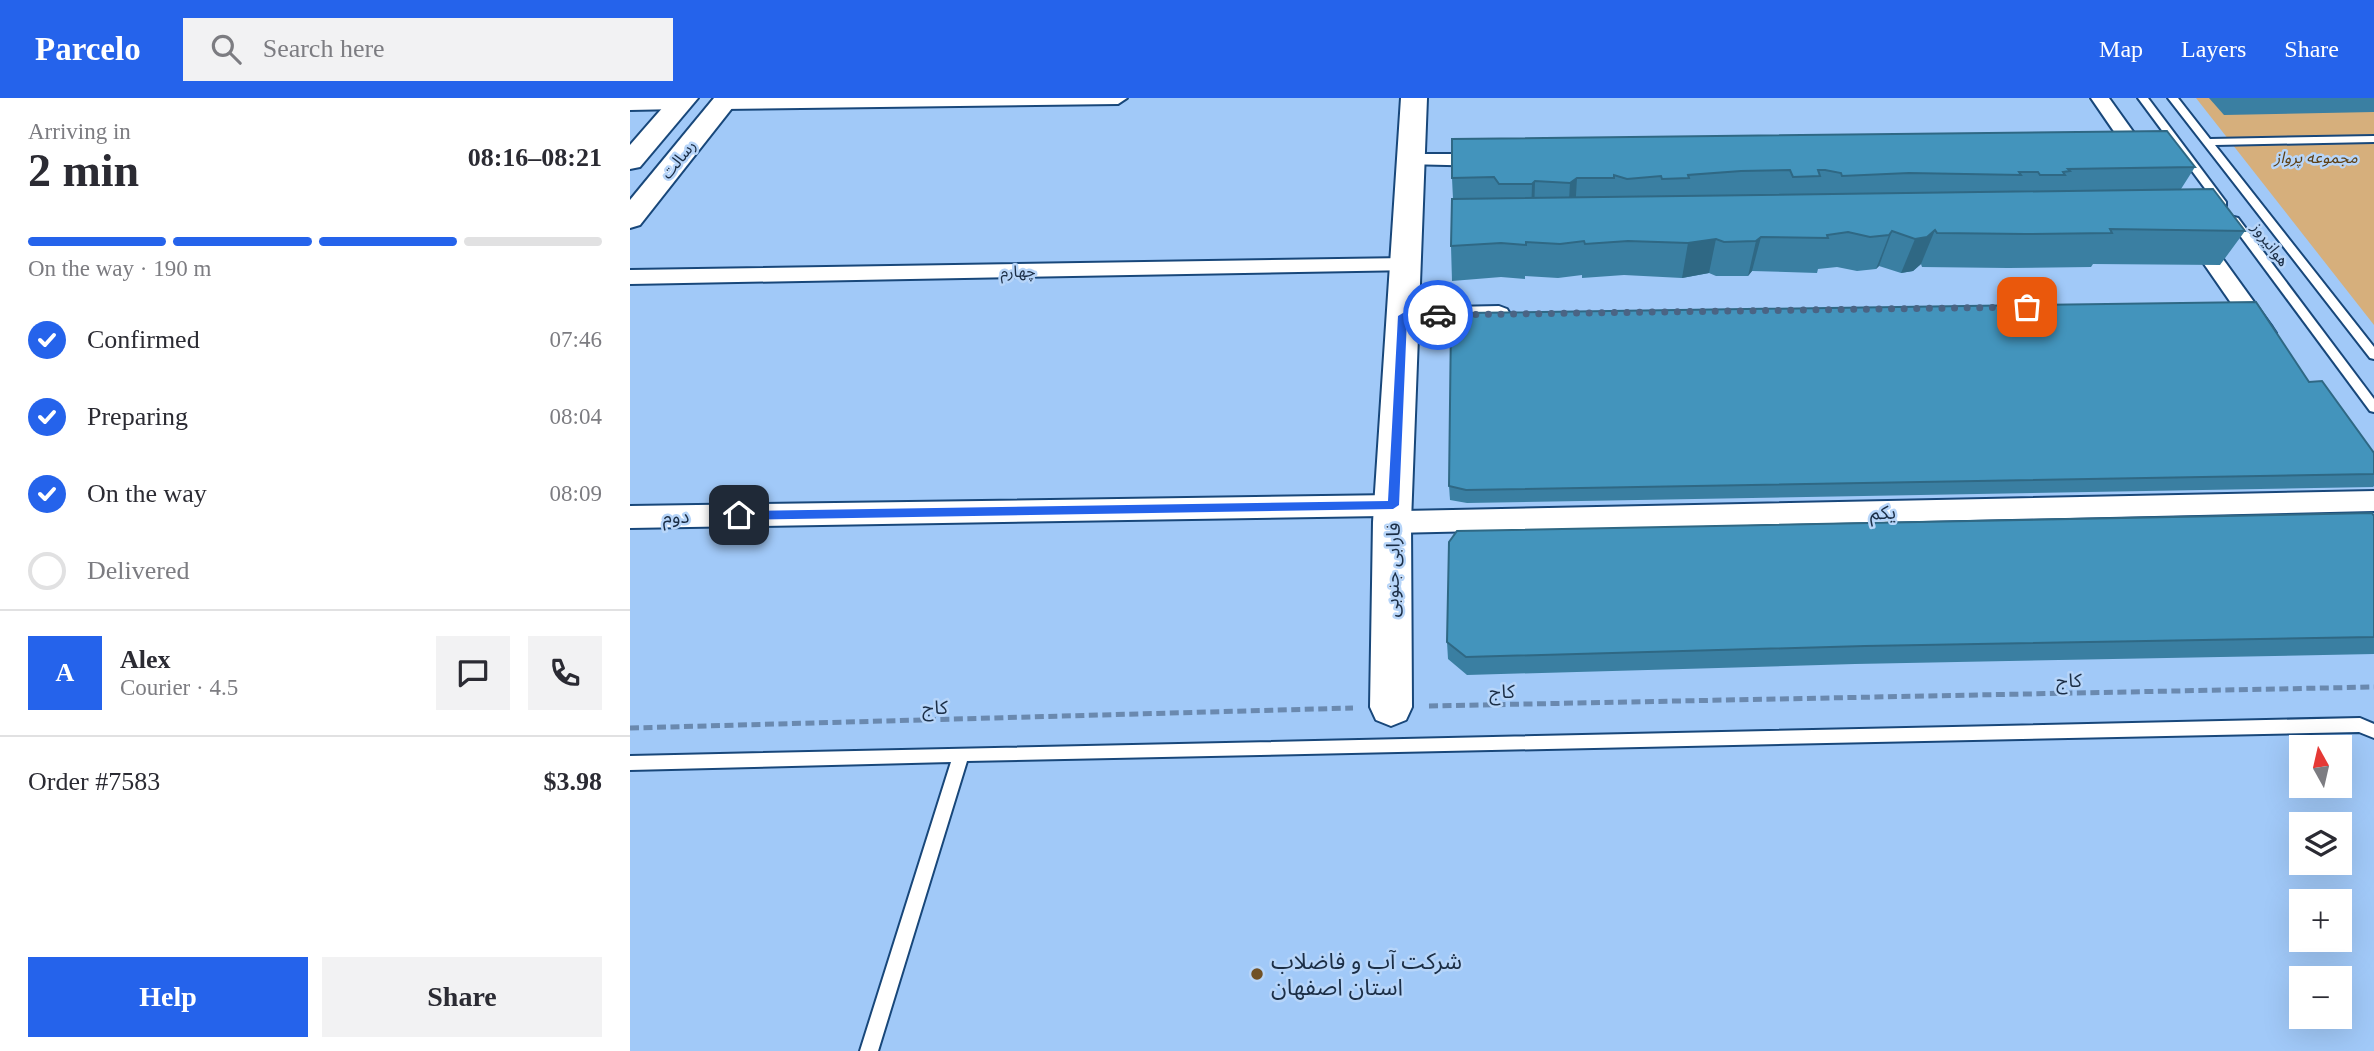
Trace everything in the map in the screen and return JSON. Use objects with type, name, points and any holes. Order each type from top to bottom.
[{"type":"street","points":[[725,100],[1118,98]]},
{"type":"street","name":"فارابی جنوبی","points":[[1391,707],[1392,514],[1414,98]]},
{"type":"street","points":[[2100,98],[2154,176]]},
{"type":"street","name":"رسالت","points":[[630,219],[725,100]]},
{"type":"street","points":[[630,104],[683,101]]},
{"type":"street","name":"رسالت","points":[[630,162],[683,101]]},
{"type":"street","points":[[2112,155],[2139,155]]},
{"type":"street","points":[[1411,160],[1507,160]]},
{"type":"street","points":[[2184,219],[2275,348]]},
{"type":"street","name":"چهارم","points":[[630,277],[1406,265]]},
{"type":"street","points":[[2217,305],[2244,304]]},
{"type":"street","points":[[1403,316],[1527,314]]},
{"type":"street","name":"یکم","points":[[1392,514],[2371,490]]},
{"type":"street","name":"دوم","points":[[630,517],[1392,514]]},
{"type":"lane","name":"هوانیروز","points":[[2143,98],[2374,355]]},
{"type":"lane","name":"هوانیروز","points":[[2173,98],[2207,142],[2227,189],[2374,408]]},
{"type":"lane","points":[[2207,142],[2374,139]]},
{"type":"lane","points":[[630,762],[2360,725],[2374,731]]},
{"type":"lane","points":[[869,1051],[961,754]]},
{"type":"path","name":"کاج","points":[[630,728],[1088,718],[1391,707],[2374,687]]},
{"type":"green space","name":"مجموعه پرواز","points":[[2196,98],[2374,98],[2374,325]]},
{"type":"building","points":[[2167,131],[2195,167],[2068,169],[2070,171],[2063,172],[2065,175],[2019,172],[2021,175],[1909,173],[1842,176],[1841,173],[1818,170],[1820,176],[1793,177],[1790,170],[1741,171],[1662,179],[1661,176],[1627,179],[1614,175],[1614,178],[1577,178],[1570,183],[1535,181],[1532,184],[1499,184],[1494,177],[1452,178],[1452,139]]},
{"type":"building","points":[[2213,189],[2245,231],[2110,229],[2112,233],[2025,234],[1937,233],[1935,230],[1927,237],[1915,239],[1892,231],[1889,235],[1870,237],[1848,232],[1827,235],[1828,238],[1761,237],[1756,241],[1724,242],[1716,239],[1688,243],[1628,241],[1585,244],[1584,241],[1451,246],[1452,199]]},
{"type":"building","points":[[2256,302],[2309,382],[2322,381],[2374,453],[2374,474],[1466,490],[1449,486],[1451,322],[1463,313]]},
{"type":"building","points":[[2372,513],[2374,637],[1865,646],[1466,657],[1447,642],[1449,542],[1457,531]]},
{"type":"way so far","points":[[1438,315],[2027,307]]},
{"type":"place","name":"شرکت آب و فاضلاب استان اصفهان","points":[[1257,974]]},
{"type":"route","points":[[739,515],[1393,505],[1403,316],[1438,315]]}]
